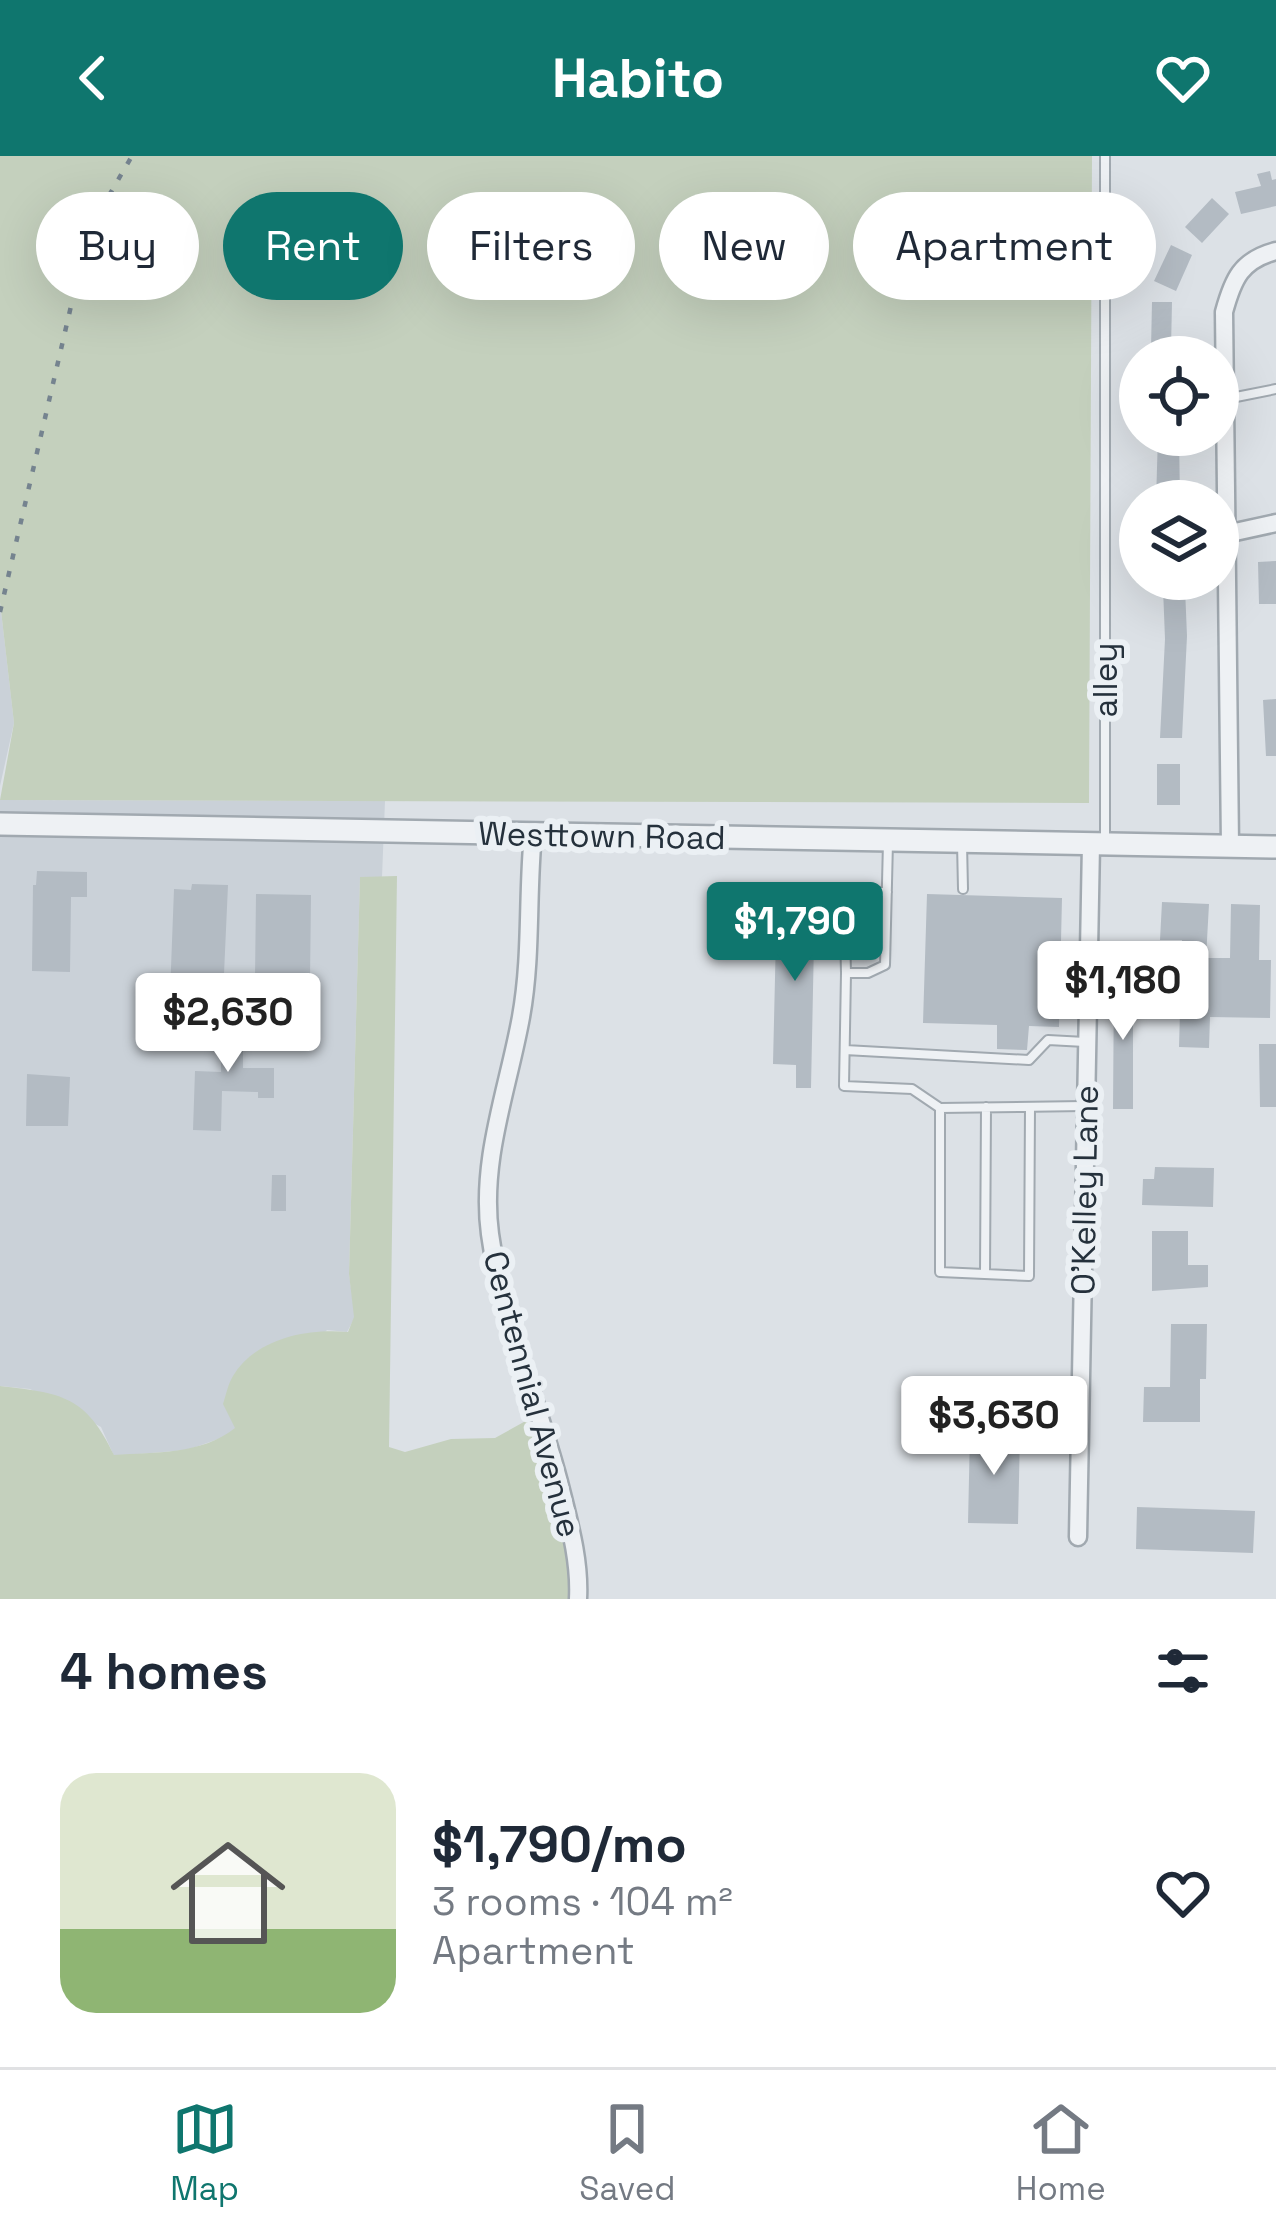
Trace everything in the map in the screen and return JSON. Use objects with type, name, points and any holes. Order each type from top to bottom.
[{"type":"street","points":[[1226,336],[1226,301],[1238,271],[1258,256],[1276,251]]},
{"type":"street","points":[[1239,531],[1276,524]]},
{"type":"street","points":[[1227,600],[1230,846]]},
{"type":"street","name":"Westtown Road","points":[[0,824],[1276,847]]},
{"type":"street","name":"Centennial Avenue","points":[[533,834],[528,964],[495,1137],[488,1191],[490,1233],[502,1291],[570,1525],[578,1599]]},
{"type":"street","name":"O'Kelley Lane","points":[[1078,1537],[1087,1042],[1098,844]]},
{"type":"lane","name":"alley","points":[[1098,844],[1105,156]]},
{"type":"lane","points":[[1239,397],[1276,389]]},
{"type":"lane","points":[[846,974],[868,974],[885,965],[888,840]]},
{"type":"lane","points":[[962,842],[963,889]]},
{"type":"lane","points":[[887,892],[844,892],[844,1086],[912,1089],[940,1108],[1086,1106]]},
{"type":"lane","points":[[844,1051],[1029,1060],[1048,1040],[1087,1042]]},
{"type":"lane","points":[[985,1274],[986,1107]]},
{"type":"lane","points":[[940,1108],[940,1272],[1029,1276],[1030,1107]]},
{"type":"shaded area","points":[[0,602],[14,723],[0,786]]},
{"type":"shaded area","points":[[0,800],[385,801],[382,877],[360,878],[349,1274],[355,1317],[347,1332],[327,1330],[236,1428],[187,1450],[114,1456],[101,1427],[30,1389],[0,1386]]},
{"type":"green space","points":[[0,156],[1092,156],[1092,192],[853,192],[853,300],[1091,300],[1089,803],[0,800],[14,723],[0,602]]},
{"type":"green space","points":[[397,876],[389,1447],[405,1452],[451,1439],[495,1438],[540,1413],[578,1599],[0,1599],[0,1386],[70,1401],[93,1420],[114,1455],[177,1450],[208,1443],[235,1428],[223,1404],[233,1376],[255,1353],[300,1334],[348,1332],[354,1317],[349,1274],[360,877]]},
{"type":"building","points":[[1270,171],[1272,180],[1276,179],[1276,206],[1241,214],[1235,192],[1261,186],[1257,174]]},
{"type":"building","points":[[1212,198],[1229,214],[1202,243],[1185,227]]},
{"type":"building","points":[[1171,245],[1192,255],[1176,291],[1156,282]]},
{"type":"building","points":[[1152,302],[1172,302],[1171,336],[1151,336]]},
{"type":"building","points":[[1157,456],[1179,456],[1180,480],[1157,480]]},
{"type":"building","points":[[1276,561],[1276,604],[1259,604],[1258,562]]},
{"type":"building","points":[[1163,600],[1186,600],[1182,738],[1160,738]]},
{"type":"building","points":[[1276,699],[1276,756],[1266,756],[1263,700]]},
{"type":"building","points":[[1157,764],[1180,764],[1180,805],[1157,805]]},
{"type":"building","points":[[37,871],[87,872],[87,897],[71,897],[70,972],[32,971]]},
{"type":"building","points":[[192,884],[228,885],[223,996],[170,994],[174,889],[191,890]]},
{"type":"building","points":[[777,892],[815,893],[811,1088],[796,1088],[796,1065],[773,1064]]},
{"type":"building","points":[[256,894],[311,895],[310,979],[255,978]]},
{"type":"building","points":[[927,894],[1062,898],[1059,1027],[1029,1026],[1027,1050],[997,1049],[997,1025],[923,1023]]},
{"type":"building","points":[[1162,902],[1209,904],[1206,958],[1230,958],[1231,904],[1260,905],[1259,960],[1271,960],[1270,1018],[1210,1017],[1209,1048],[1179,1047],[1182,940],[1160,940]]},
{"type":"building","points":[[1114,976],[1133,976],[1133,1109],[1113,1109]]},
{"type":"building","points":[[221,1006],[243,1006],[243,1068],[274,1068],[274,1098],[258,1098],[258,1092],[222,1091],[221,1131],[193,1130],[195,1071],[221,1072]]},
{"type":"building","points":[[1259,1044],[1276,1044],[1276,1107],[1260,1107]]},
{"type":"building","points":[[27,1074],[70,1077],[68,1126],[26,1126]]},
{"type":"building","points":[[1155,1167],[1214,1168],[1213,1207],[1142,1205],[1143,1179],[1154,1179]]},
{"type":"building","points":[[272,1175],[286,1175],[286,1211],[271,1211]]},
{"type":"building","points":[[1152,1231],[1188,1231],[1188,1265],[1208,1265],[1208,1287],[1152,1291]]},
{"type":"building","points":[[1171,1324],[1207,1324],[1200,1422],[1143,1422],[1144,1387],[1170,1387]]},
{"type":"building","points":[[970,1433],[1020,1434],[1018,1524],[968,1523]]},
{"type":"building","points":[[1137,1507],[1255,1511],[1253,1553],[1136,1549]]},
{"type":"railway","points":[[0,612],[81,263],[97,216],[132,156]]}]
